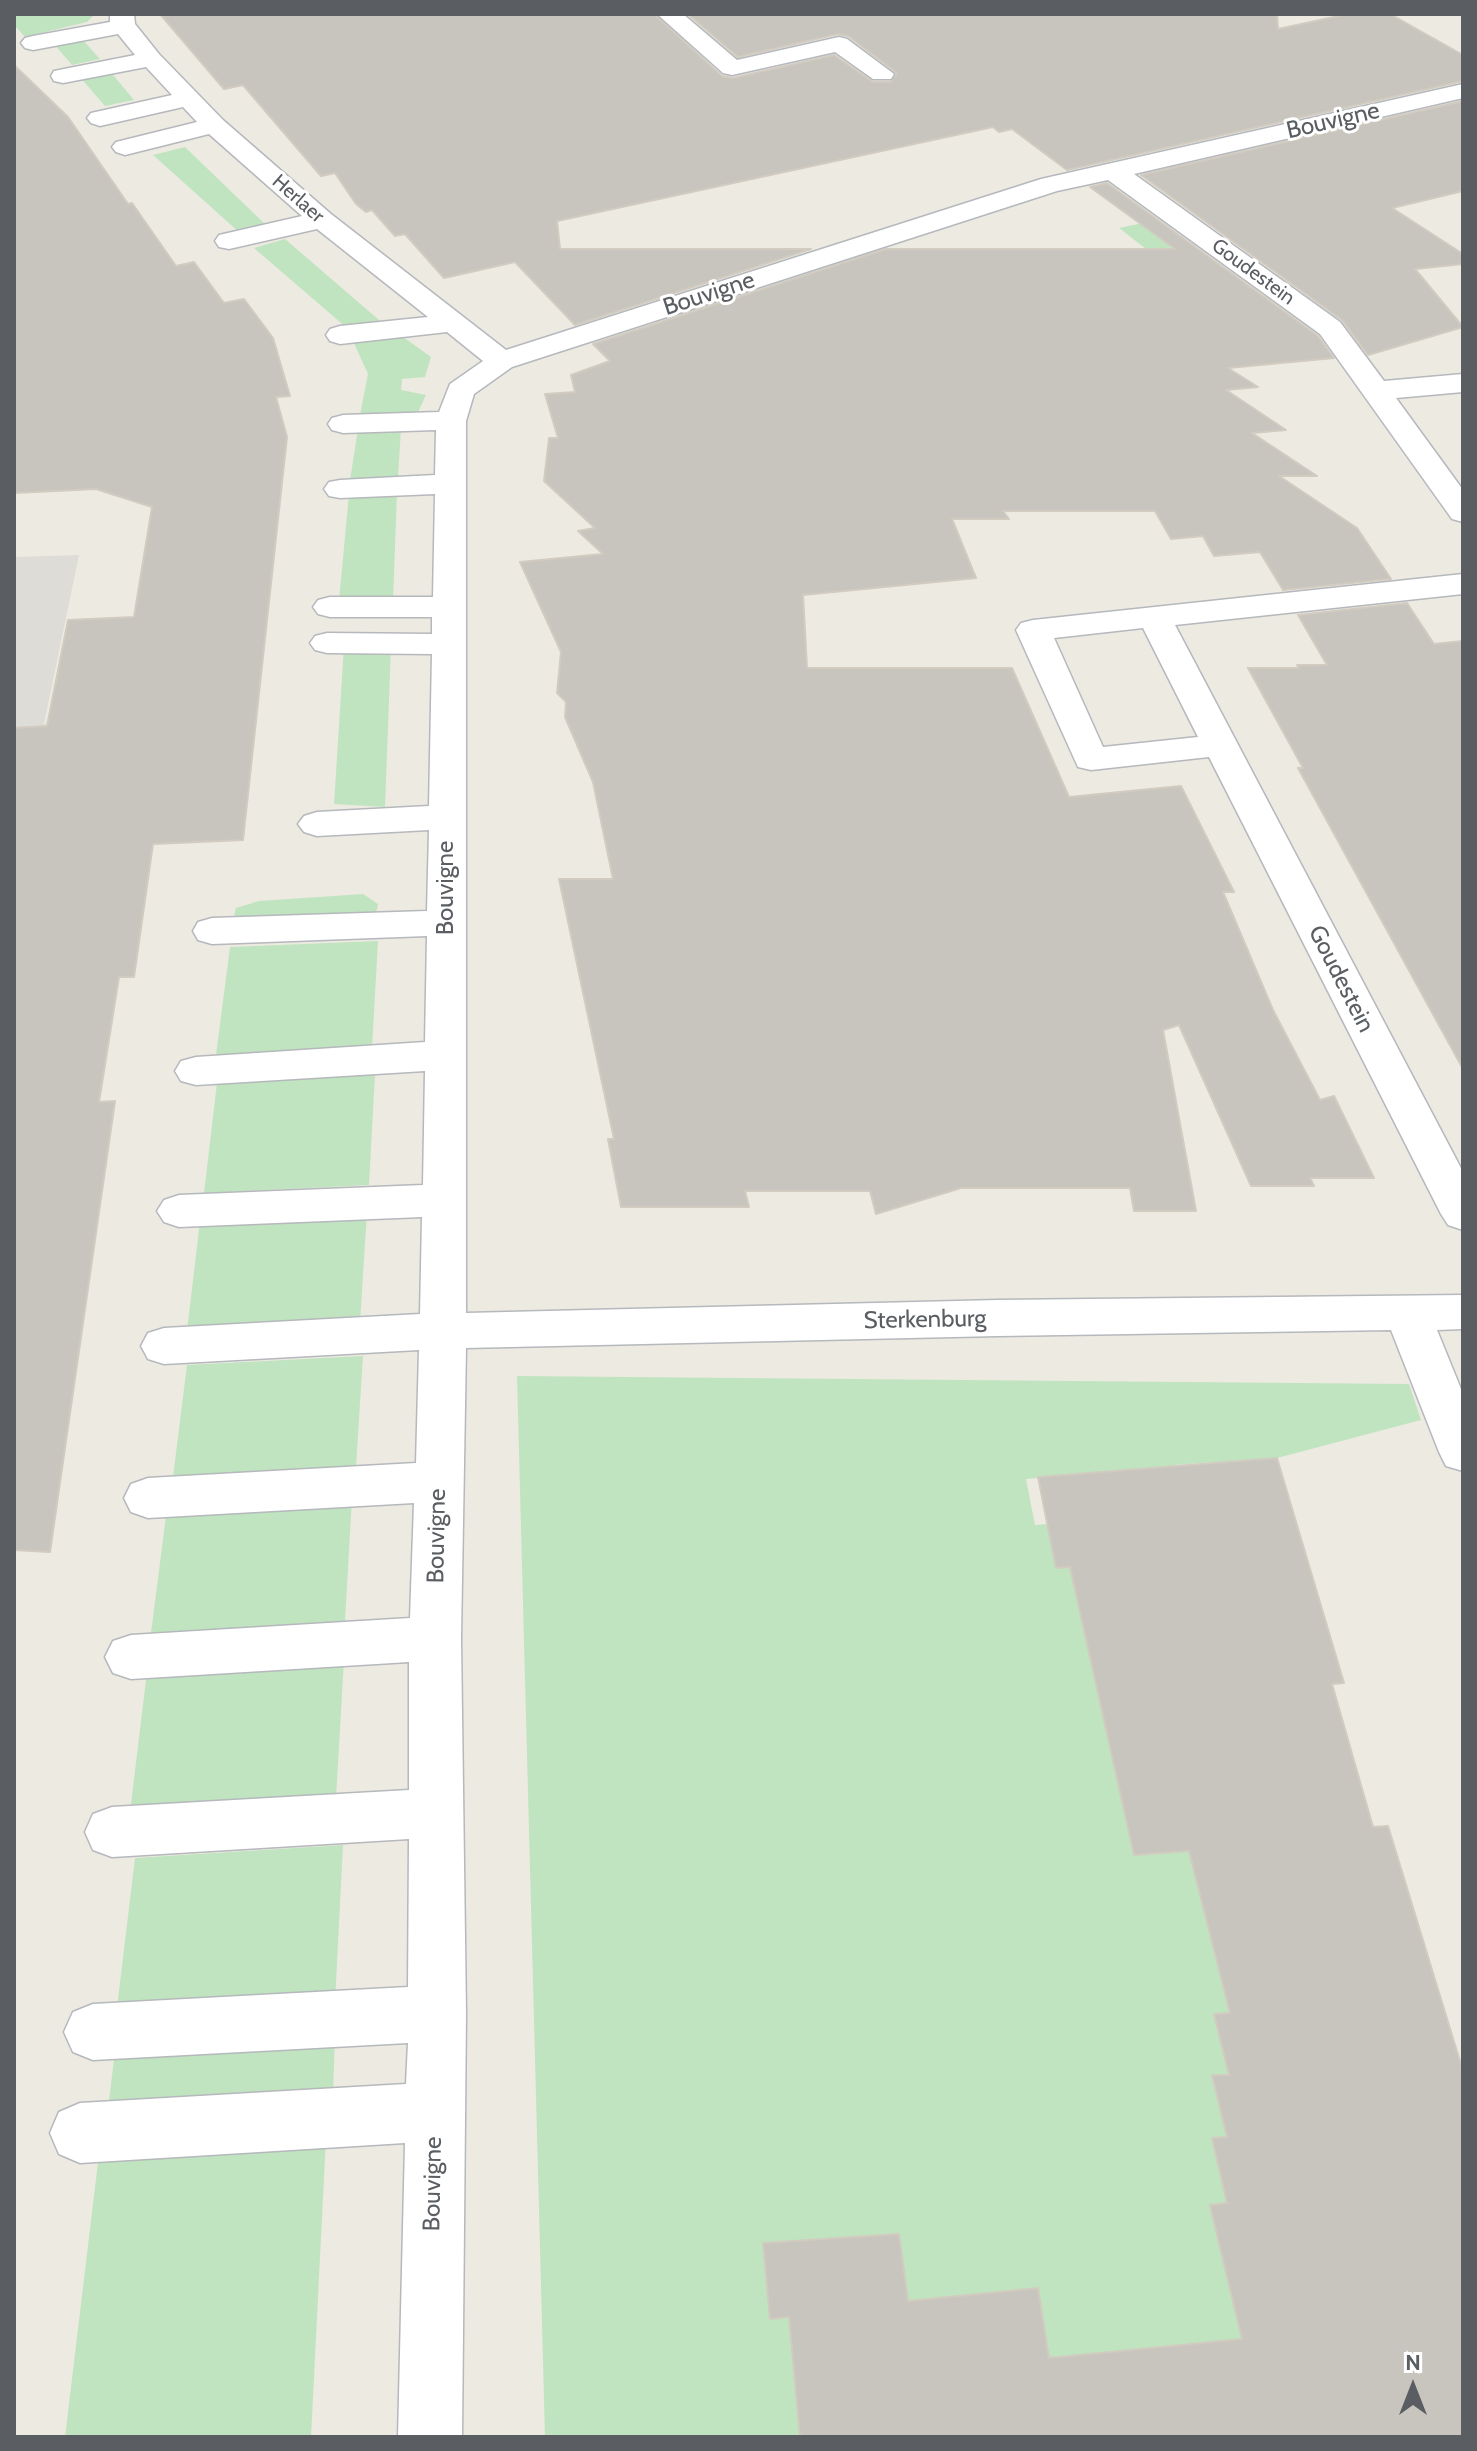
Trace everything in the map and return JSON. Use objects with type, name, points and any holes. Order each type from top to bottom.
[{"type":"street","points":[[669,14],[732,68],[839,44],[882,74]]},
{"type":"street","points":[[33,43],[123,20]]},
{"type":"street","name":"Herlaer","points":[[123,20],[151,59],[214,125],[322,220],[502,361]]},
{"type":"street","points":[[63,76],[151,59]]},
{"type":"street","name":"Bouvigne","points":[[430,2437],[437,2013],[435,1638],[443,1331],[450,484],[451,421],[460,390],[502,361],[1050,185],[1463,91]]},
{"type":"street","points":[[100,118],[188,99]]},
{"type":"street","points":[[125,147],[214,125]]},
{"type":"street","name":"Goudestein","points":[[1112,170],[1330,328],[1463,512]]},
{"type":"street","points":[[229,241],[322,220]]},
{"type":"street","points":[[340,335],[451,323]]},
{"type":"street","points":[[1377,391],[1463,383]]},
{"type":"street","points":[[343,424],[451,421]]},
{"type":"street","points":[[340,489],[450,484]]},
{"type":"street","points":[[1220,745],[1091,759],[1033,630],[1463,584]]},
{"type":"street","points":[[330,607],[449,607]]},
{"type":"street","name":"Goudestein","points":[[1155,618],[1463,1214]]},
{"type":"street","points":[[327,643],[448,644]]},
{"type":"street","points":[[317,824],[447,817]]},
{"type":"street","points":[[212,931],[446,923]]},
{"type":"street","points":[[196,1071],[445,1055]]},
{"type":"street","points":[[179,1211],[444,1200]]},
{"type":"street","name":"Sterkenburg","points":[[164,1346],[443,1331],[998,1318],[1463,1312]]},
{"type":"street","points":[[1407,1313],[1463,1452]]},
{"type":"street","points":[[148,1498],[438,1482]]},
{"type":"street","points":[[131,1657],[435,1638]]},
{"type":"street","points":[[112,1832],[436,1813]]},
{"type":"street","points":[[93,2032],[437,2013]]},
{"type":"street","points":[[80,2133],[434,2112]]},
{"type":"shaded area","points":[[79,555],[44,724],[58,725],[14,910],[14,557]]},
{"type":"green space","points":[[14,14],[95,14],[87,22],[25,37],[14,25]]},
{"type":"green space","points":[[81,38],[100,59],[72,65],[53,43]]},
{"type":"green space","points":[[109,70],[134,100],[105,106],[79,76]]},
{"type":"green space","points":[[185,147],[267,226],[240,233],[153,155]]},
{"type":"green space","points":[[1152,221],[1261,296],[1222,308],[1119,228]]},
{"type":"green space","points":[[285,239],[379,320],[375,327],[348,329],[254,248]]},
{"type":"green space","points":[[399,334],[431,357],[425,377],[402,379],[401,390],[426,395],[417,414],[360,415],[368,374],[352,339]]},
{"type":"green space","points":[[401,428],[398,477],[350,480],[358,429]]},
{"type":"green space","points":[[397,493],[393,601],[339,601],[349,494]]},
{"type":"green space","points":[[344,646],[391,646],[385,807],[334,804]]},
{"type":"green space","points":[[363,894],[378,904],[375,919],[232,924],[236,908],[259,901]]},
{"type":"green space","points":[[378,941],[372,1048],[216,1055],[230,947]]},
{"type":"green space","points":[[375,1075],[369,1185],[204,1193],[217,1083]]},
{"type":"green space","points":[[367,1212],[360,1322],[187,1331],[200,1221]]},
{"type":"green space","points":[[363,1356],[356,1467],[173,1477],[187,1365]]},
{"type":"green space","points":[[517,1376],[1409,1384],[1421,1420],[1277,1458],[1173,1465],[1178,1485],[1130,1470],[1026,1479],[1035,1525],[1047,1524],[1056,1567],[1070,1567],[1080,1611],[1093,1610],[1089,1652],[1100,1704],[1115,1703],[1121,1797],[1134,1854],[1191,1851],[1230,2013],[1214,2015],[1229,2075],[1213,2075],[1227,2137],[1212,2139],[1227,2203],[1211,2205],[1255,2338],[1049,2359],[1038,2288],[770,2319],[789,2317],[800,2437],[545,2437]]},
{"type":"green space","points":[[352,1498],[345,1621],[151,1633],[167,1508]]},
{"type":"green space","points":[[344,1660],[336,1798],[130,1812],[147,1672]]},
{"type":"green space","points":[[343,1845],[335,2002],[116,2016],[135,1858]]},
{"type":"green space","points":[[335,2036],[333,2094],[108,2109],[115,2051]]},
{"type":"green space","points":[[326,2138],[311,2437],[65,2437],[99,2154]]},
{"type":"building","points":[[160,14],[654,14],[722,76],[733,78],[834,55],[873,82],[891,82],[897,73],[848,36],[838,34],[738,57],[688,14],[1277,14],[1278,29],[1348,14],[1390,14],[1463,55],[1463,81],[1067,170],[1012,129],[999,132],[993,127],[557,221],[560,249],[811,249],[575,325],[515,262],[444,278],[405,234],[395,236],[372,210],[366,212],[356,204],[335,173],[321,176],[243,85],[224,89]]},
{"type":"building","points":[[14,65],[68,117],[128,204],[132,203],[176,266],[194,262],[224,303],[244,299],[273,338],[290,396],[276,397],[287,437],[243,840],[153,844],[134,977],[119,977],[99,1102],[115,1101],[50,1552],[14,1550],[14,728],[47,726],[68,620],[134,617],[152,507],[96,489],[14,493]]},
{"type":"building","points":[[1463,101],[1463,191],[1392,208],[1463,254],[1463,264],[1415,269],[1463,327],[1368,355],[1342,320],[1141,175]]},
{"type":"building","points":[[1107,183],[1318,336],[1334,358],[1228,368],[1258,387],[1226,390],[1286,430],[1252,433],[1317,476],[1279,476],[1357,528],[1391,579],[1283,590],[1260,552],[1214,556],[1203,536],[1171,539],[1155,511],[1003,511],[1009,519],[952,519],[976,578],[803,595],[807,668],[1012,668],[1069,797],[1181,786],[1234,892],[1223,892],[1273,1010],[1320,1100],[1334,1096],[1374,1178],[1310,1178],[1314,1186],[1251,1186],[1179,1025],[1163,1030],[1196,1211],[1134,1211],[1130,1188],[961,1188],[876,1214],[870,1191],[745,1191],[749,1207],[621,1207],[608,1139],[614,1139],[559,879],[613,879],[593,782],[565,717],[566,702],[557,693],[561,652],[520,562],[603,554],[578,531],[595,528],[544,481],[549,438],[558,438],[545,394],[575,392],[571,375],[610,361],[593,344],[886,249],[1175,249],[1090,187]]},
{"type":"building","points":[[1407,603],[1434,644],[1463,641],[1463,1069],[1298,768],[1303,768],[1248,668],[1327,665],[1298,615]]},
{"type":"building","points":[[1277,1458],[1344,1683],[1332,1684],[1373,1827],[1388,1826],[1463,2071],[1463,2437],[800,2437],[789,2317],[770,2319],[763,2243],[899,2234],[908,2301],[1038,2288],[1049,2358],[1242,2339],[1210,2205],[1227,2203],[1212,2138],[1227,2137],[1212,2075],[1229,2075],[1214,2014],[1230,2013],[1189,1851],[1134,1855],[1070,1567],[1056,1568],[1038,1477]]}]
